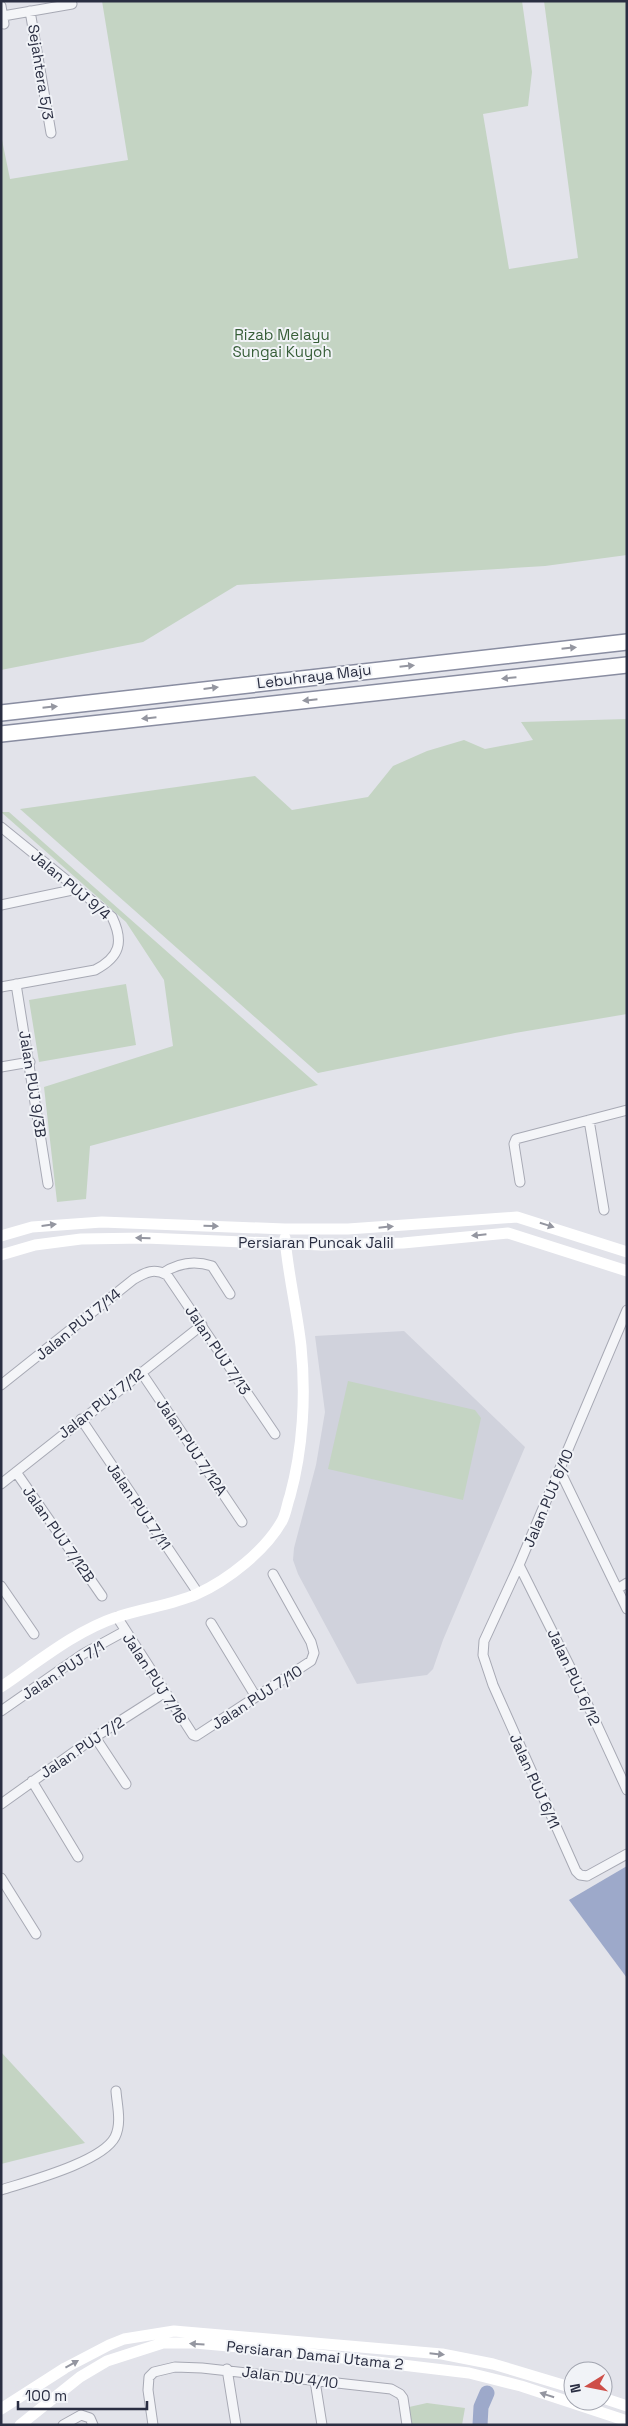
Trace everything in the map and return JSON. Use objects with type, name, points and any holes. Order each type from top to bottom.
[{"type":"highway","name":"Lebuhraya Maju","points":[[1,713],[627,642]]},
{"type":"highway","name":"Lebuhraya Maju","points":[[1,734],[627,665]]},
{"type":"street","points":[[1,6],[3,20],[30,11],[72,4]]},
{"type":"street","name":"Sejahtera 5/3","points":[[30,11],[51,133]]},
{"type":"street","name":"Jalan PUJ 9/4","points":[[1,987],[95,970],[105,965],[115,955],[119,939],[112,917],[2,829]]},
{"type":"street","points":[[1,905],[77,889]]},
{"type":"street","name":"Jalan PUJ 9/3B","points":[[16,984],[30,1062],[48,1184]]},
{"type":"street","points":[[1,1068],[30,1062]]},
{"type":"street","points":[[520,1182],[514,1141],[518,1138],[627,1110]]},
{"type":"street","points":[[589,1120],[604,1210]]},
{"type":"street","name":"Persiaran Puncak Jalil","points":[[1,1236],[32,1227],[102,1222],[285,1229],[381,1228],[431,1221],[517,1217],[627,1252]]},
{"type":"street","points":[[1,1687],[74,1638],[117,1617],[198,1593],[244,1564],[267,1544],[283,1520],[293,1485],[302,1417],[301,1346],[289,1272],[285,1229]]},
{"type":"street","name":"Persiaran Puncak Jalil","points":[[1,1256],[34,1245],[81,1239],[145,1238],[311,1245],[403,1243],[508,1233],[627,1271]]},
{"type":"street","points":[[262,1244],[279,1255],[289,1272]]},
{"type":"street","points":[[289,1272],[298,1255],[311,1245]]},
{"type":"street","name":"Jalan PUJ 7/14","points":[[1,1385],[134,1279],[149,1271],[160,1271],[174,1265],[186,1263],[212,1266],[230,1294]]},
{"type":"street","name":"Jalan PUJ 7/13","points":[[160,1271],[167,1275],[275,1434]]},
{"type":"street","name":"Jalan PUJ 6/10","points":[[493,1685],[483,1655],[484,1641],[560,1471],[627,1310]]},
{"type":"street","name":"Jalan PUJ 7/12","points":[[1,1484],[202,1325]]},
{"type":"street","name":"Jalan PUJ 7/12A","points":[[141,1372],[242,1522]]},
{"type":"street","name":"Jalan PUJ 7/11","points":[[81,1419],[198,1593]]},
{"type":"street","points":[[560,1471],[627,1609]]},
{"type":"street","name":"Jalan PUJ 7/12B","points":[[16,1472],[102,1596]]},
{"type":"street","name":"Jalan PUJ 6/12","points":[[519,1565],[574,1675],[627,1790]]},
{"type":"street","name":"Jalan PUJ 7/10","points":[[196,1736],[311,1662],[314,1653],[312,1642],[274,1574]]},
{"type":"street","points":[[617,1589],[627,1583]]},
{"type":"street","points":[[1,1586],[34,1634]]},
{"type":"street","name":"Jalan PUJ 7/18","points":[[117,1617],[164,1693],[192,1735],[196,1736]]},
{"type":"street","points":[[211,1623],[256,1697]]},
{"type":"street","name":"Jalan PUJ 7/1","points":[[1,1711],[83,1654],[126,1631]]},
{"type":"street","name":"Jalan PUJ 6/11","points":[[493,1685],[571,1864],[580,1876],[587,1876],[627,1854]]},
{"type":"street","name":"Jalan PUJ 7/2","points":[[1,1804],[95,1737],[164,1693]]},
{"type":"street","points":[[95,1737],[126,1784]]},
{"type":"street","points":[[32,1781],[78,1857]]},
{"type":"street","points":[[1,1878],[36,1934]]},
{"type":"street","points":[[1,2190],[72,2166],[109,2145],[116,2135],[118,2123],[116,2091]]},
{"type":"street","name":"Persiaran Damai Utama 2","points":[[1,2409],[65,2368],[109,2345],[141,2336],[174,2331],[442,2354],[493,2364],[563,2385]]},
{"type":"street","name":"Persiaran Damai Utama 2","points":[[20,2425],[80,2377],[107,2361],[162,2343],[195,2343],[285,2351],[469,2373],[521,2386],[627,2421]]},
{"type":"street","name":"Jalan DU 4/10","points":[[153,2425],[148,2390],[149,2377],[154,2372],[175,2367],[227,2370],[396,2390],[403,2398],[407,2425]]},
{"type":"street","points":[[227,2370],[236,2425]]},
{"type":"street","points":[[315,2381],[322,2425]]},
{"type":"street","points":[[613,2401],[627,2406]]},
{"type":"street","points":[[63,2425],[81,2415],[90,2418],[93,2425]]},
{"type":"shaded area","points":[[404,1331],[525,1447],[443,1640],[433,1669],[427,1675],[357,1684],[298,1574],[293,1560],[294,1548],[316,1465],[325,1412],[315,1336]]},
{"type":"green space","name":"Rizab Melayu Sungai Kuyoh","points":[[102,1],[522,1],[532,72],[528,106],[483,114],[509,269],[578,258],[544,1],[627,1],[627,555],[545,566],[237,585],[143,642],[1,670],[1,135],[10,179],[128,160]]},
{"type":"green space","points":[[627,719],[627,1014],[515,1033],[318,1073],[20,809],[255,776],[292,810],[368,797],[393,766],[427,751],[464,740],[485,749],[533,740],[521,722]]},
{"type":"green space","points":[[1,812],[9,812],[318,1085],[90,1146],[86,1199],[57,1202],[44,1087],[173,1046],[164,980],[126,922]]},
{"type":"green space","points":[[126,984],[136,1045],[39,1062],[29,1000]]},
{"type":"green space","points":[[348,1381],[475,1410],[481,1418],[463,1500],[328,1469]]},
{"type":"green space","points":[[1,2052],[85,2143],[1,2164]]},
{"type":"green space","points":[[427,2403],[465,2408],[462,2425],[412,2425],[409,2407]]},
{"type":"water","points":[[627,1866],[627,1978],[569,1900]]},
{"type":"waterway","points":[[480,2425],[481,2407],[487,2393]]}]
